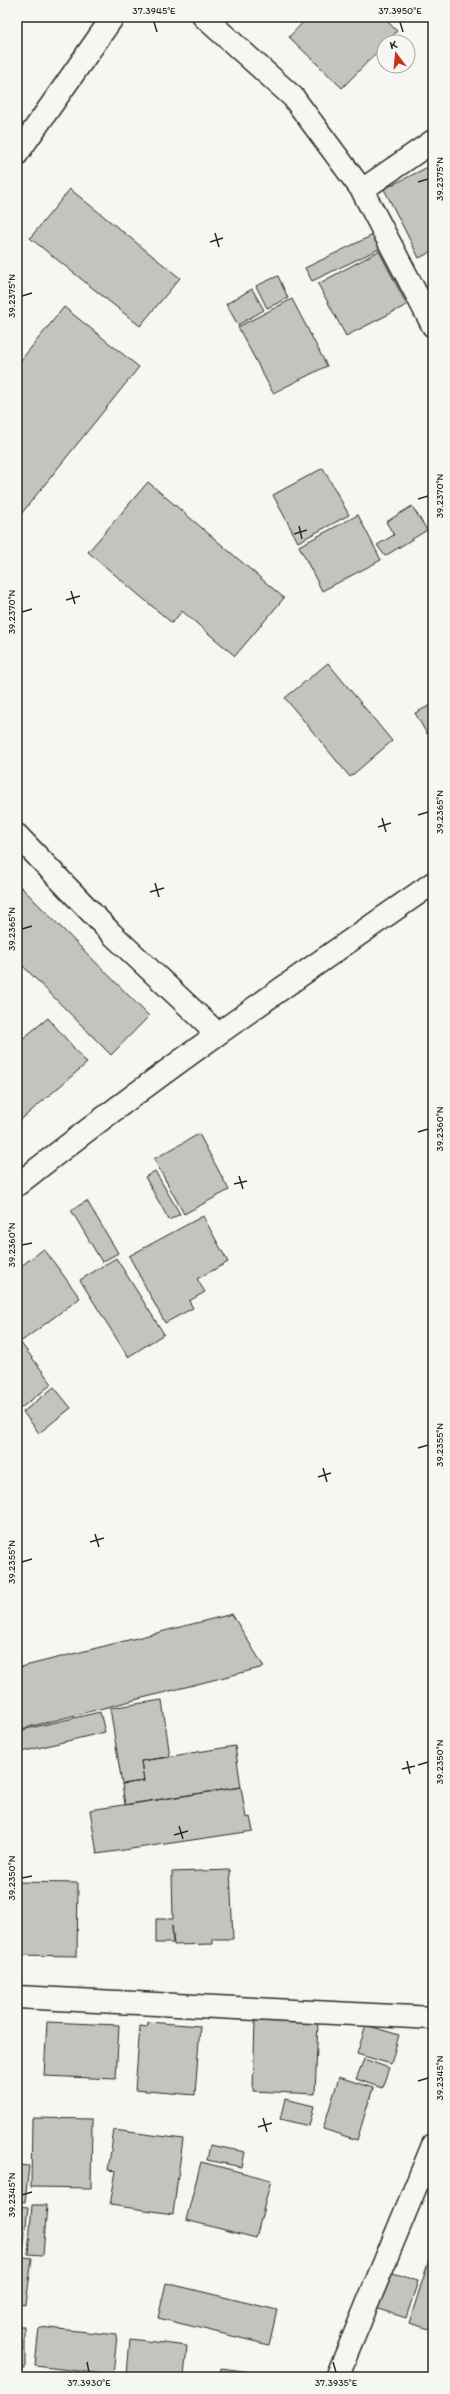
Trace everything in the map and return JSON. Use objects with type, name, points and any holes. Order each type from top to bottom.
[{"type":"street","points":[[17,154],[113,17]]},
{"type":"street","points":[[204,17],[293,97],[362,190],[433,326]]},
{"type":"street","points":[[362,190],[433,142]]},
{"type":"street","points":[[17,835],[112,934],[218,1033]]},
{"type":"street","points":[[17,1185],[87,1129],[218,1033],[433,883]]},
{"type":"street","points":[[17,1998],[433,2018]]},
{"type":"street","points":[[337,2377],[433,2145]]},
{"type":"building","points":[[308,17],[383,17],[397,31],[394,34],[376,34],[376,53],[342,88],[289,37]]},
{"type":"building","points":[[433,154],[433,166],[428,157]]},
{"type":"building","points":[[430,166],[433,173],[433,251],[419,258],[384,189]]},
{"type":"building","points":[[70,189],[180,278],[140,326],[30,238]]},
{"type":"building","points":[[375,234],[381,248],[312,281],[305,268]]},
{"type":"building","points":[[379,251],[407,305],[346,336],[318,284]]},
{"type":"building","points":[[278,276],[288,298],[267,308],[256,286]]},
{"type":"building","points":[[252,289],[264,310],[238,325],[226,304]]},
{"type":"building","points":[[292,299],[327,366],[273,393],[238,327]]},
{"type":"building","points":[[64,307],[139,367],[17,519],[17,365]]},
{"type":"building","points":[[323,468],[349,515],[298,542],[273,495]]},
{"type":"building","points":[[148,482],[284,598],[235,656],[182,611],[172,623],[88,552]]},
{"type":"building","points":[[412,506],[427,530],[385,556],[377,545],[394,535],[386,522]]},
{"type":"building","points":[[358,515],[381,560],[322,591],[299,546]]},
{"type":"building","points":[[433,533],[433,549],[427,536]]},
{"type":"building","points":[[328,663],[392,741],[350,777],[285,698]]},
{"type":"building","points":[[433,704],[433,731],[427,734],[415,713]]},
{"type":"building","points":[[17,883],[149,1016],[111,1055],[17,960]]},
{"type":"building","points":[[48,1018],[87,1063],[17,1123],[17,1035],[21,1040]]},
{"type":"building","points":[[199,1134],[229,1190],[184,1214],[154,1159]]},
{"type":"building","points":[[155,1171],[180,1214],[169,1220],[145,1177]]},
{"type":"building","points":[[87,1201],[118,1253],[102,1262],[71,1210]]},
{"type":"building","points":[[203,1216],[228,1262],[197,1279],[205,1292],[189,1301],[193,1308],[165,1323],[129,1256]]},
{"type":"building","points":[[44,1249],[80,1298],[22,1341],[17,1334],[17,1269]]},
{"type":"building","points":[[116,1258],[164,1334],[128,1357],[80,1280]]},
{"type":"building","points":[[17,1338],[52,1384],[17,1411]]},
{"type":"building","points":[[54,1387],[71,1408],[39,1433],[23,1412]]},
{"type":"building","points":[[232,1614],[264,1667],[17,1730],[17,1668]]},
{"type":"building","points":[[162,1700],[170,1757],[141,1761],[144,1781],[122,1784],[110,1708]]},
{"type":"building","points":[[100,1712],[105,1732],[17,1753],[17,1731]]},
{"type":"building","points":[[235,1746],[241,1787],[125,1805],[122,1784],[144,1781],[141,1761]]},
{"type":"building","points":[[241,1787],[246,1818],[250,1817],[253,1831],[97,1854],[90,1810]]},
{"type":"building","points":[[230,1870],[233,1939],[213,1939],[213,1944],[174,1945],[172,1925],[173,1943],[156,1943],[156,1919],[173,1919],[172,1872]]},
{"type":"building","points":[[17,1882],[78,1883],[77,1956],[17,1955]]},
{"type":"building","points":[[255,2020],[318,2022],[315,2094],[253,2091]]},
{"type":"building","points":[[47,2022],[119,2025],[116,2079],[44,2076]]},
{"type":"building","points":[[148,2022],[200,2026],[195,2095],[135,2090],[140,2026],[147,2027]]},
{"type":"building","points":[[366,2025],[399,2035],[391,2064],[357,2054]]},
{"type":"building","points":[[364,2059],[389,2068],[382,2088],[356,2079]]},
{"type":"building","points":[[339,2077],[373,2088],[357,2140],[323,2129]]},
{"type":"building","points":[[285,2099],[314,2106],[309,2126],[280,2119]]},
{"type":"building","points":[[32,2118],[92,2119],[91,2188],[31,2187]]},
{"type":"building","points":[[114,2130],[183,2139],[173,2214],[110,2205],[116,2171],[108,2170]]},
{"type":"building","points":[[210,2145],[245,2152],[242,2167],[207,2160]]},
{"type":"building","points":[[201,2162],[271,2180],[256,2238],[186,2220]]},
{"type":"building","points":[[17,2165],[29,2166],[25,2202],[17,2201]]},
{"type":"building","points":[[32,2205],[47,2205],[43,2255],[28,2254]]},
{"type":"building","points":[[17,2206],[28,2207],[23,2252],[17,2251]]},
{"type":"building","points":[[17,2256],[32,2258],[26,2305],[17,2304]]},
{"type":"building","points":[[429,2260],[433,2261],[433,2330],[409,2323]]},
{"type":"building","points":[[384,2270],[418,2281],[406,2318],[372,2307]]},
{"type":"building","points":[[166,2283],[277,2310],[269,2345],[158,2318]]},
{"type":"building","points":[[17,2327],[25,2327],[25,2369],[17,2369]]},
{"type":"building","points":[[39,2327],[117,2335],[113,2375],[35,2366]]},
{"type":"building","points":[[130,2339],[187,2346],[184,2377],[127,2375]]},
{"type":"building","points":[[221,2368],[251,2372],[250,2377],[220,2377]]}]
